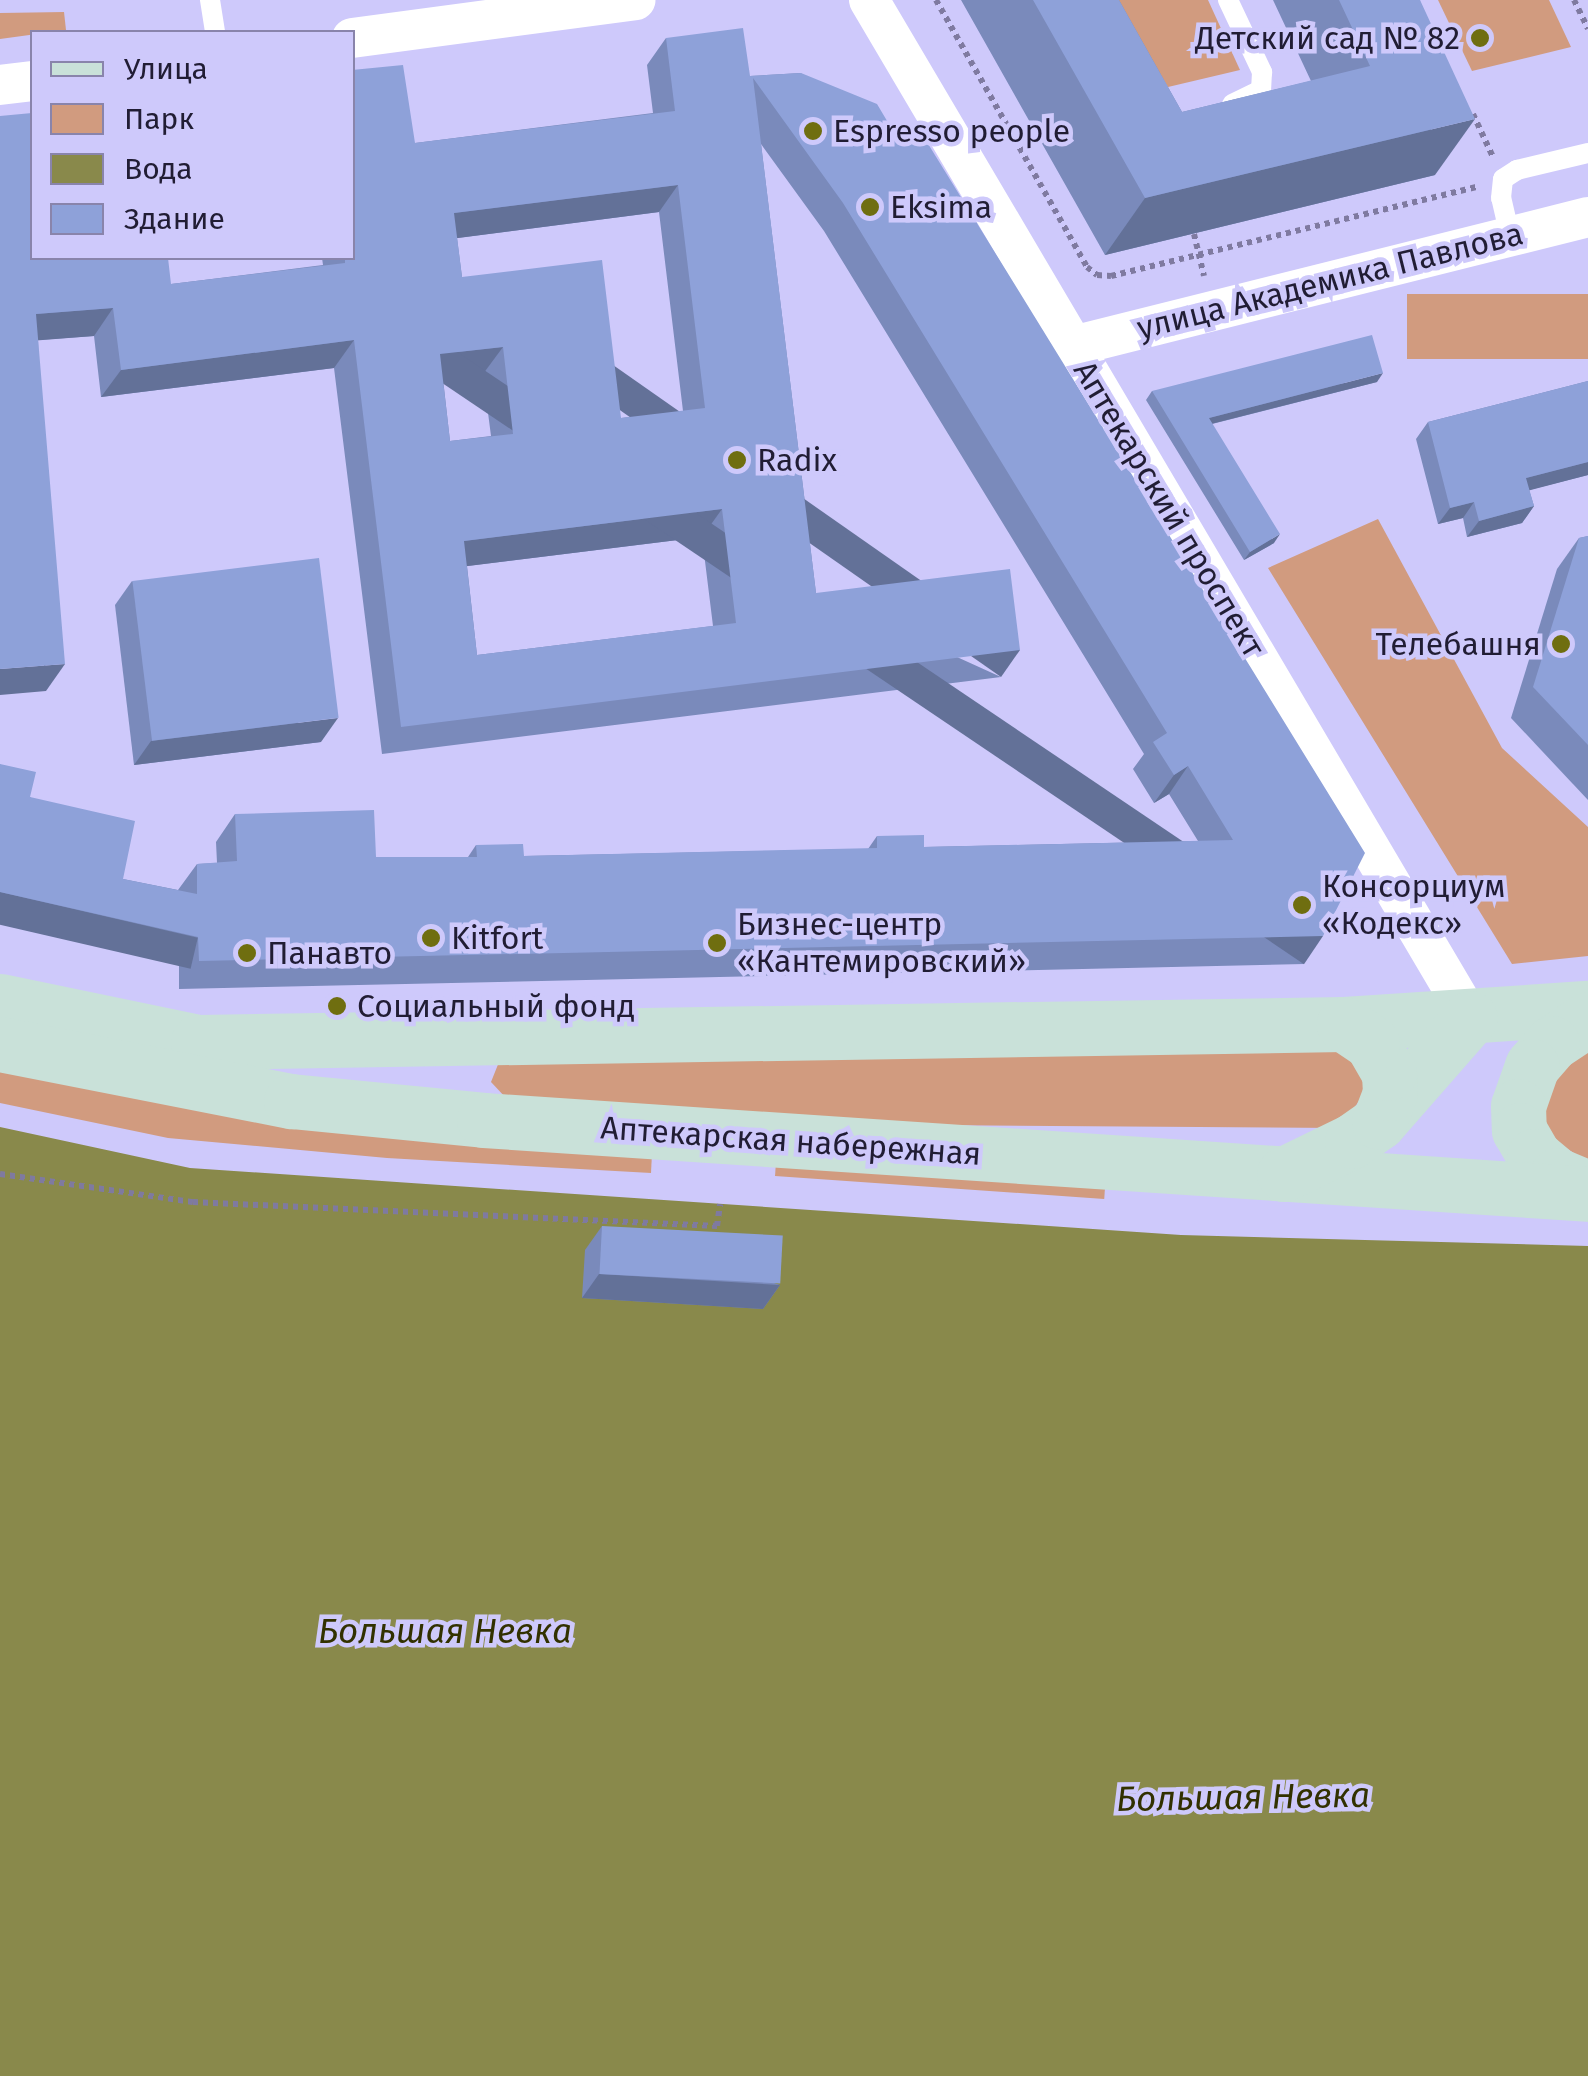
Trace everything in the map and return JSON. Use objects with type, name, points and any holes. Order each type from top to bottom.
[{"type":"street","points":[[355,38],[635,0]]},
{"type":"street","name":"Аптекарский проспект","points":[[869,0],[1470,1018]]},
{"type":"street","points":[[0,86],[30,81]]},
{"type":"street","name":"улица Академика Павлова","points":[[1073,346],[1588,216]]},
{"type":"street","points":[[0,1001],[198,1042],[1344,1024],[1588,1008]]},
{"type":"street","points":[[1281,1175],[1352,1141],[1379,1122],[1440,1058],[1470,1018]]},
{"type":"street","points":[[1470,1018],[1519,1130],[1546,1168],[1588,1192]]},
{"type":"street","points":[[1519,1130],[1520,1094],[1532,1066],[1552,1043],[1588,1019]]},
{"type":"street","points":[[1344,1024],[1372,1042],[1389,1073],[1390,1094],[1379,1122]]},
{"type":"street","points":[[484,1120],[461,1097],[456,1081],[461,1064],[486,1038]]},
{"type":"street","name":"Аптекарская набережная","points":[[0,1044],[142,1075],[292,1101],[484,1120],[1281,1175],[1588,1192]]},
{"type":"lane","points":[[210,0],[215,30]]},
{"type":"lane","points":[[1212,109],[1245,101],[1260,90],[1262,72],[1228,0]]},
{"type":"lane","points":[[1510,236],[1501,198],[1504,179],[1517,170],[1588,153]]},
{"type":"path","points":[[936,0],[1087,267],[1098,275],[1111,276],[1199,256],[1504,179],[1468,105]]},
{"type":"path","points":[[1574,0],[1588,29]]},
{"type":"path","points":[[1194,234],[1203,272]]},
{"type":"path","points":[[0,1174],[193,1202],[717,1226],[720,1204]]},
{"type":"green space","points":[[1116,0],[1208,0],[1240,70],[1168,87]]},
{"type":"green space","points":[[1438,0],[1549,0],[1571,47],[1472,71]]},
{"type":"green space","points":[[64,12],[66,30],[30,30],[30,35],[0,39],[0,13]]},
{"type":"green space","points":[[1407,294],[1588,294],[1588,359],[1407,359]]},
{"type":"green space","points":[[1378,519],[1502,748],[1588,827],[1588,956],[1512,964],[1268,568]]},
{"type":"green space","points":[[1588,1044],[1588,1162],[1561,1145],[1547,1129],[1542,1108],[1544,1089]]},
{"type":"green space","points":[[1342,1049],[1376,1077],[1340,1128],[929,1125],[506,1098],[491,1082],[499,1062]]},
{"type":"green space","points":[[0,1064],[652,1153],[651,1173],[387,1158],[168,1138],[0,1103]]},
{"type":"green space","points":[[776,1162],[1105,1185],[1104,1199],[775,1176]]},
{"type":"water","name":"Большая Невка","points":[[0,1127],[190,1168],[1181,1235],[1588,1246],[1588,2076],[0,2076]]},
{"type":"building","points":[[1033,0],[1119,0],[1182,112],[1370,66],[1339,0],[1420,0],[1475,119],[1145,198]]},
{"type":"building","points":[[743,28],[750,76],[801,73],[877,104],[902,146],[922,134],[1365,853],[1323,936],[199,961],[198,937],[0,892],[0,764],[36,772],[30,797],[135,821],[123,879],[197,894],[197,864],[237,861],[235,814],[374,810],[376,857],[477,857],[476,845],[523,844],[524,856],[877,848],[877,836],[924,835],[924,847],[1233,840],[1188,766],[1174,775],[1153,742],[1167,733],[843,203],[753,78],[816,593],[1010,569],[1020,650],[401,727],[354,340],[121,370],[113,308],[36,314],[65,664],[0,669],[0,116],[30,113],[30,260],[168,260],[171,284],[355,260],[355,70],[403,65],[415,143],[675,111],[666,38]],"holes":[[[678,185],[705,408],[621,418],[602,260],[462,277],[454,213]],[[503,347],[513,434],[450,441],[440,354]],[[722,509],[736,623],[477,655],[464,541]]]},
{"type":"building","points":[[1372,335],[1383,373],[1209,418],[1280,534],[1250,552],[1152,391]]},
{"type":"building","points":[[1588,381],[1588,462],[1526,478],[1534,506],[1479,521],[1474,502],[1450,508],[1428,422]]},
{"type":"building","points":[[1588,536],[1588,745],[1533,687],[1579,538]]},
{"type":"building","points":[[319,558],[339,718],[152,741],[132,581]]},
{"type":"building","points":[[602,1226],[783,1235],[780,1283],[599,1274]]},
{"type":"place","name":"Детский сад № 82","points":[[1480,38]]},
{"type":"place","name":"Espresso people","points":[[813,131]]},
{"type":"place","name":"Eksima","points":[[870,207]]},
{"type":"place","name":"Radix","points":[[737,460]]},
{"type":"place","name":"Телебашня","points":[[1561,644]]},
{"type":"place","name":"Консорциум «Кодекс»","points":[[1302,905]]},
{"type":"place","name":"Kitfort","points":[[431,938]]},
{"type":"place","name":"Бизнес-центр «Кантемировский»","points":[[717,943]]},
{"type":"place","name":"Панавто","points":[[247,953]]},
{"type":"place","name":"Социальный фонд","points":[[337,1006]]}]
